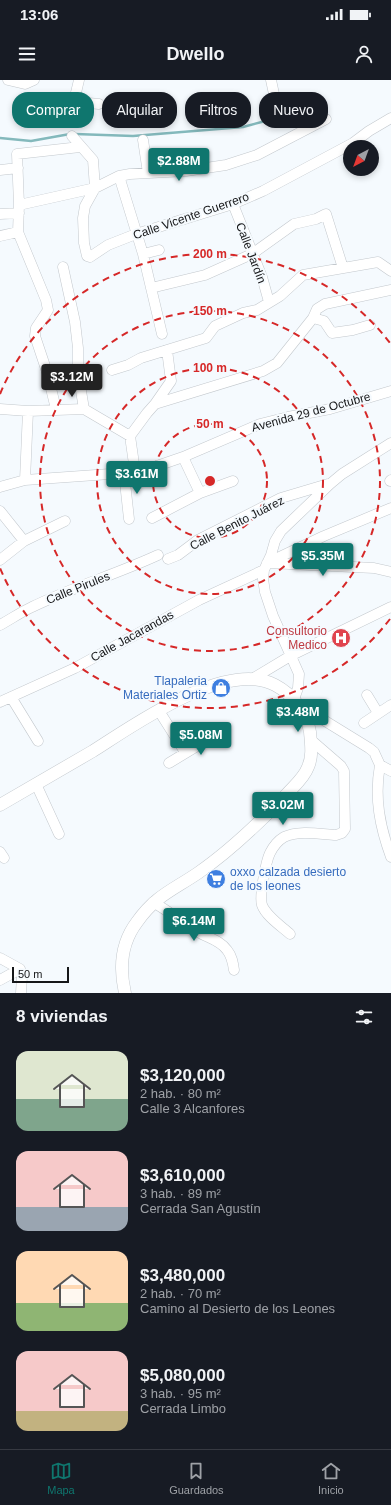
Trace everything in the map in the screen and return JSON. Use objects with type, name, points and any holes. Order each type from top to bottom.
[{"type":"main road","points":[[0,805],[94,750],[116,735],[198,690],[235,681],[252,679],[264,680],[276,685],[294,699],[302,710],[309,727],[311,740],[311,759],[305,774],[275,807],[239,840],[198,873],[166,892],[153,902],[136,922],[126,942],[122,960],[121,973],[125,993]]},
{"type":"street","points":[[8,80],[25,84],[34,80]]},
{"type":"street","points":[[76,92],[78,80]]},
{"type":"street","points":[[270,80],[273,92]]},
{"type":"street","points":[[94,103],[99,104]]},
{"type":"street","name":"Calle Vicente Guerrero","points":[[95,188],[85,206],[83,218],[84,243],[87,256],[90,257],[108,245],[136,234],[233,204],[263,191],[353,143],[369,131],[391,118]]},
{"type":"street","points":[[0,214],[95,188],[119,176],[186,171],[226,166],[257,155],[307,128]]},
{"type":"street","points":[[72,136],[80,147],[93,160],[95,188]]},
{"type":"street","points":[[143,140],[148,173]]},
{"type":"street","points":[[56,409],[47,372],[35,336],[36,328],[48,310],[46,300],[18,232],[19,209],[17,154],[80,147]]},
{"type":"street","points":[[0,170],[18,168]]},
{"type":"street","points":[[119,176],[143,254],[162,334]]},
{"type":"street","name":"Calle Jardín","points":[[233,204],[262,277],[269,302]]},
{"type":"street","points":[[151,288],[204,275],[252,254],[294,224],[316,219],[326,214],[343,268]]},
{"type":"street","points":[[0,236],[18,232]]},
{"type":"street","points":[[143,254],[159,250]]},
{"type":"street","points":[[112,370],[128,365],[141,358],[206,338],[215,326],[243,313],[257,310],[280,296],[303,275],[378,262],[391,272]]},
{"type":"street","points":[[63,267],[75,322],[78,348],[78,373],[84,409]]},
{"type":"street","points":[[155,404],[263,371],[277,363],[313,318],[317,309],[325,304],[391,290]]},
{"type":"street","points":[[313,318],[324,321],[332,333],[353,330],[370,325]]},
{"type":"street","points":[[135,471],[130,436],[171,381],[167,350]]},
{"type":"street","name":"Avenida 29 de Octubre","points":[[0,487],[25,480],[124,473],[151,468],[183,458],[260,424],[330,409],[391,390]]},
{"type":"street","points":[[0,409],[28,411],[84,409],[130,436]]},
{"type":"street","points":[[25,480],[28,411]]},
{"type":"street","points":[[294,699],[298,688],[299,674],[292,655],[271,610],[265,592],[265,566],[271,555],[275,541],[281,531],[342,474],[391,443]]},
{"type":"street","points":[[183,458],[200,493]]},
{"type":"street","points":[[124,473],[129,519]]},
{"type":"street","points":[[152,518],[200,493],[233,481]]},
{"type":"street","name":"Calle Benito Juárez","points":[[168,560],[178,555],[198,540],[281,498],[330,484]]},
{"type":"street","name":"Calle Jacarandas","points":[[0,702],[74,668],[199,600],[324,536],[391,508]]},
{"type":"street","points":[[0,511],[24,541]]},
{"type":"street","points":[[0,560],[24,541],[65,521]]},
{"type":"street","name":"Calle Pirules","points":[[0,625],[44,601],[103,577],[136,566],[158,555]]},
{"type":"street","points":[[265,566],[388,569]]},
{"type":"street","points":[[252,679],[292,655],[391,607]]},
{"type":"street","points":[[367,695],[378,713]]},
{"type":"street","points":[[11,697],[38,741]]},
{"type":"street","points":[[364,723],[391,705]]},
{"type":"street","points":[[302,710],[317,716],[369,748],[374,752],[380,765],[391,771]]},
{"type":"street","points":[[159,711],[185,752]]},
{"type":"street","points":[[169,763],[207,740]]},
{"type":"street","points":[[290,934],[272,918],[262,906],[262,892],[269,855],[285,837],[300,833],[336,835],[342,833],[345,829],[344,771],[341,766],[311,740]]},
{"type":"street","points":[[380,765],[377,779],[380,821],[391,857]]},
{"type":"street","points":[[36,784],[59,834]]},
{"type":"street","points":[[153,902],[180,918],[196,931],[220,944],[227,950],[233,960],[234,970]]},
{"type":"street","points":[[0,958],[20,969],[22,976],[21,993]]},
{"type":"street","points":[[0,980],[20,969]]},
{"type":"waterway","points":[[75,134],[133,136],[243,127],[259,123]]},
{"type":"waterway","points":[[0,138],[31,141],[70,134]]},
{"type":"place","name":"Consultorio Medico","points":[[341,638]]},
{"type":"place","name":"Tlapaleria Materiales Ortiz","points":[[221,688]]},
{"type":"place","name":"oxxo calzada desierto de los leones","points":[[216,879]]}]
